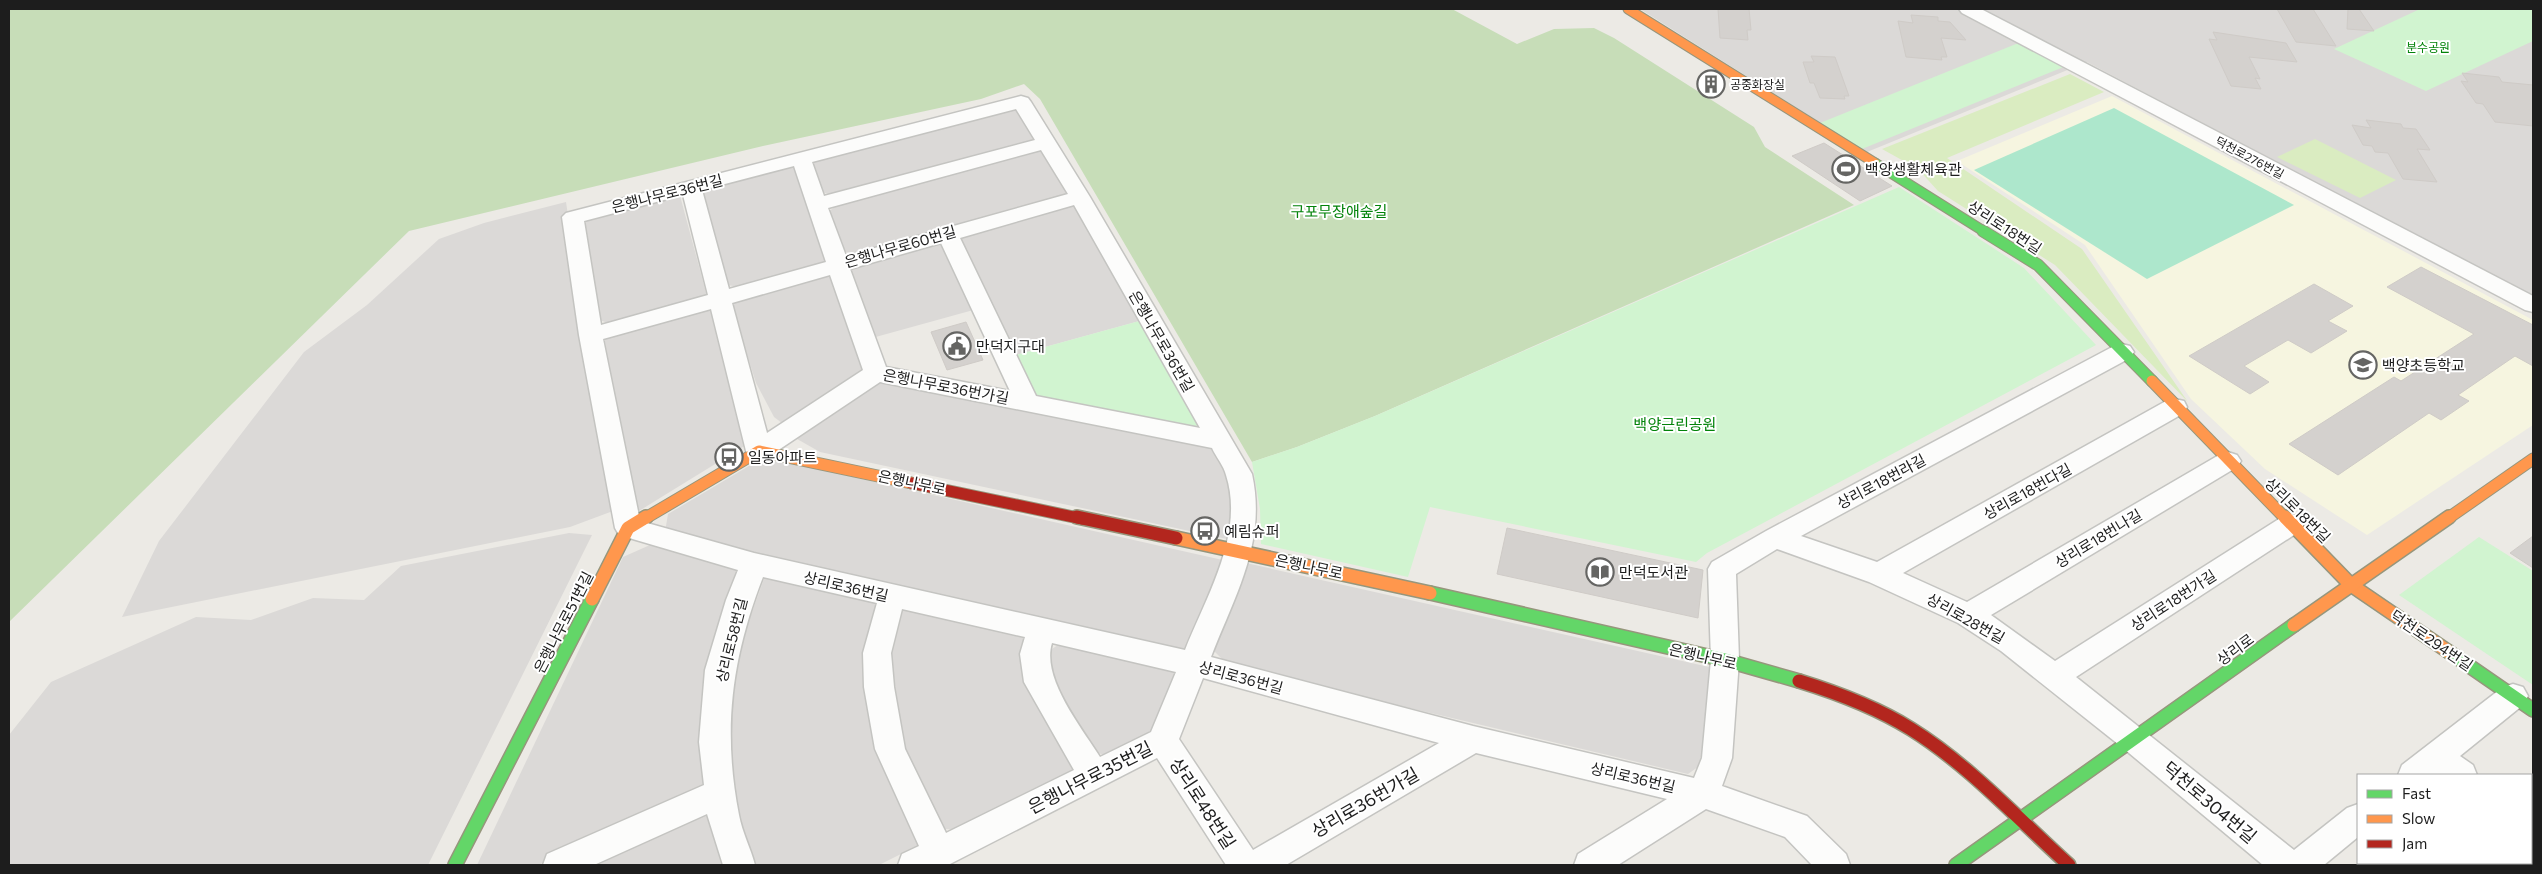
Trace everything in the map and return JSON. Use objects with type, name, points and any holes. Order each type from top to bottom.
[{"type":"street","name":"상리로18번길","points":[[1628,9],[2038,265],[2351,585]]},
{"type":"street","name":"덕천로276번길","points":[[1968,9],[2038,51],[2533,304]]},
{"type":"street","name":"은행나무로36번길","points":[[628,528],[591,335],[573,217],[1020,102],[1080,197],[1239,474],[1244,498],[1243,528],[1239,550]]},
{"type":"street","points":[[818,204],[1045,143]]},
{"type":"street","name":"은행나무로36번가길","points":[[801,159],[876,373],[1026,402]]},
{"type":"street","points":[[692,186],[759,451]]},
{"type":"street","name":"은행나무로60번길","points":[[591,335],[837,264],[1080,197]]},
{"type":"street","name":"은행나무로36번가길","points":[[947,233],[1010,362],[1026,402]]},
{"type":"street","name":"상리로18번라길","points":[[1725,660],[1722,569],[1775,538],[2122,352]]},
{"type":"street","points":[[628,528],[759,451],[876,373]]},
{"type":"street","points":[[1026,402],[1219,440]]},
{"type":"street","name":"상리로18번다길","points":[[1880,574],[2175,407]]},
{"type":"street","name":"은행나무로","points":[[759,451],[1239,550],[1725,660],[1822,688],[1887,715],[1926,739],[2069,865]]},
{"type":"street","name":"상리로","points":[[1956,865],[2351,585],[2533,460]]},
{"type":"street","name":"상리로18번나길","points":[[1968,616],[2228,461]]},
{"type":"street","name":"상리로18번가길","points":[[2054,676],[2292,524]]},
{"type":"street","name":"상리로36번길","points":[[628,528],[754,564],[1194,664],[1473,739],[1703,794],[1796,826],[1834,865]]},
{"type":"street","name":"은행나무로51번길","points":[[455,865],[628,528]]},
{"type":"street","name":"상리로28번길","points":[[1775,538],[1880,574],[1968,616],[2012,643],[2134,739]]},
{"type":"street","name":"은행나무로35번길","points":[[926,859],[1163,741],[1239,550]]},
{"type":"street","name":"상리로58번길","points":[[739,865],[722,816],[714,742],[720,670],[740,600],[754,564]]},
{"type":"street","name":"덕천로294번길","points":[[2351,585],[2523,703],[2437,757],[2414,774]]},
{"type":"street","points":[[894,597],[888,609],[876,653],[879,687],[890,749],[926,859]]},
{"type":"street","points":[[1042,630],[1034,654],[1039,682],[1094,775]]},
{"type":"street","points":[[1590,865],[1703,794],[1717,758],[1725,660]]},
{"type":"street","name":"상리로36번가길","points":[[1257,865],[1473,739]]},
{"type":"street","name":"덕천로304번길","points":[[2134,739],[2286,865]]},
{"type":"street","name":"상리로48번길","points":[[1163,741],[1244,865]]},
{"type":"street","points":[[2437,757],[2461,774]]},
{"type":"street","points":[[560,865],[720,792]]},
{"type":"street","points":[[2300,865],[2357,819]]},
{"type":"shaded area","points":[[1640,9],[2533,9],[2533,298],[2087,62],[1867,152]]},
{"type":"shaded area","points":[[2112,96],[2533,320],[2533,425],[2367,535],[2265,469],[2191,399],[2085,245],[1957,161]]},
{"type":"shaded area","points":[[1017,106],[1039,141],[836,196],[822,192],[810,164],[821,155]]},
{"type":"shaded area","points":[[1031,148],[1049,152],[1071,193],[856,255],[840,250],[826,214],[838,204]]},
{"type":"shaded area","points":[[784,166],[794,167],[830,261],[740,287],[727,285],[701,193],[710,185]]},
{"type":"shaded area","points":[[679,192],[707,296],[610,324],[600,320],[583,223],[592,215]]},
{"type":"shaded area","points":[[566,202],[613,511],[570,527],[122,617],[159,541],[304,352],[367,305],[439,239],[484,223]]},
{"type":"shaded area","points":[[1073,203],[1081,207],[1143,320],[1016,355],[960,241],[969,232]]},
{"type":"shaded area","points":[[931,243],[950,247],[977,309],[872,338],[846,274],[855,264]]},
{"type":"shaded area","points":[[820,273],[838,277],[865,376],[782,423],[774,417],[756,383],[731,303],[738,296]]},
{"type":"shaded area","points":[[711,305],[746,445],[634,514],[604,336]]},
{"type":"shaded area","points":[[876,377],[1211,443],[1239,494],[1227,539],[820,452],[790,435]]},
{"type":"shaded area","points":[[764,457],[1227,561],[1194,645],[1175,652],[665,532],[668,514]]},
{"type":"shaded area","points":[[569,533],[592,535],[428,865],[9,865],[9,735],[51,682],[196,617],[251,620],[313,598],[364,600],[401,566]]},
{"type":"shaded area","points":[[650,545],[742,569],[709,780],[689,797],[538,865],[477,865],[623,557]]},
{"type":"shaded area","points":[[1246,563],[1718,669],[1712,757],[1688,774],[1228,665],[1212,649]]},
{"type":"shaded area","points":[[765,576],[876,599],[880,607],[871,629],[923,843],[879,865],[754,865],[733,804],[727,682]]},
{"type":"shaded area","points":[[912,607],[1023,636],[1030,684],[1077,761],[1073,771],[958,830],[935,828],[898,747],[886,657],[896,612]]},
{"type":"shaded area","points":[[1062,642],[1178,670],[1151,733],[1109,757],[1088,749],[1041,668],[1045,654]]},
{"type":"shaded area","points":[[697,813],[716,814],[733,865],[586,865]]},
{"type":"green space","name":"구포무장애숲길","points":[[9,9],[1452,9],[1517,44],[1554,29],[1594,28],[1614,38],[1754,127],[1765,147],[1854,205],[1375,416],[1297,447],[1252,462],[1040,99],[1024,84],[981,99],[763,146],[409,231],[9,622]]},
{"type":"green space","name":"분수공원","points":[[2420,9],[2533,9],[2533,41],[2426,91],[2334,49]]},
{"type":"green space","points":[[2021,42],[2066,66],[1857,151],[1815,125]]},
{"type":"green space","points":[[2070,74],[2104,92],[1947,158],[2082,249],[2188,402],[2055,265],[1938,191],[1918,169],[1882,149]]},
{"type":"green space","points":[[2114,108],[2294,205],[2147,279],[1974,170]]},
{"type":"green space","points":[[2315,139],[2396,180],[2360,198],[2277,157]]},
{"type":"green space","name":"백양근린공원","points":[[1899,187],[2024,268],[2096,345],[1707,553],[1696,562],[1430,507],[1408,577],[1261,544],[1260,509],[1252,462],[1297,447],[1375,416]]},
{"type":"green space","points":[[1143,320],[1199,425],[1185,429],[1039,399],[1016,355]]},
{"type":"green space","points":[[2479,537],[2533,571],[2533,685],[2399,595]]},
{"type":"building","points":[[1718,9],[1749,9],[1751,30],[1747,30],[1748,40],[1720,38]]},
{"type":"building","points":[[2277,9],[2313,9],[2336,46],[2296,42]]},
{"type":"building","points":[[2348,9],[2359,9],[2374,31],[2347,29]]},
{"type":"building","points":[[1911,15],[1938,17],[1938,21],[1950,22],[1966,40],[1941,38],[1947,57],[1941,57],[1942,60],[1906,57],[1898,21],[1913,23]]},
{"type":"building","points":[[2213,32],[2286,43],[2297,62],[2249,57],[2260,79],[2255,78],[2261,89],[2231,86],[2209,39],[2217,40]]},
{"type":"building","points":[[1811,56],[1835,57],[1849,96],[1844,96],[1845,99],[1820,98],[1814,83],[1810,83],[1803,62],[1814,62]]},
{"type":"building","points":[[2462,73],[2499,77],[2502,82],[2533,85],[2533,126],[2495,122],[2483,104],[2476,103],[2461,81],[2468,82]]},
{"type":"building","points":[[2366,120],[2401,124],[2403,128],[2416,129],[2430,150],[2417,149],[2437,182],[2403,179],[2388,153],[2375,152],[2372,146],[2363,145],[2352,125],[2371,128]]},
{"type":"building","name":"백양생활체육관","points":[[1824,143],[1892,186],[1860,201],[1792,156]]},
{"type":"building","name":"백양초등학교","points":[[2421,267],[2533,325],[2533,366],[2515,356],[2458,395],[2469,401],[2441,420],[2429,413],[2338,475],[2289,444],[2394,377],[2401,381],[2474,334],[2387,287]]},
{"type":"building","points":[[2314,284],[2353,306],[2328,321],[2347,331],[2311,353],[2288,340],[2244,366],[2269,382],[2250,394],[2189,356]]},
{"type":"building","name":"만덕지구대","points":[[966,322],[983,360],[947,370],[931,332]]},
{"type":"building","name":"만덕도서관","points":[[1507,528],[1703,570],[1698,618],[1497,574]]},
{"type":"building","points":[[2533,536],[2533,568],[2510,553]]},
{"type":"traffic: fast","points":[[1875,163],[2038,265],[2152,381]]},
{"type":"traffic: fast","points":[[1430,593],[1725,660],[1799,681]]},
{"type":"traffic: fast","points":[[455,865],[592,599]]},
{"type":"traffic: fast","points":[[1956,865],[2294,625]]},
{"type":"traffic: fast","points":[[2449,652],[2533,710]]},
{"type":"traffic: slow","points":[[1628,9],[1875,163]]},
{"type":"traffic: slow","points":[[2152,381],[2351,585],[2449,652]]},
{"type":"traffic: slow","points":[[592,599],[628,528],[759,451],[911,483]]},
{"type":"traffic: slow","points":[[2294,625],[2533,459]]},
{"type":"traffic: slow","points":[[1176,538],[1430,593]]},
{"type":"traffic: jam","points":[[911,483],[1176,538]]},
{"type":"traffic: jam","points":[[1799,681],[1865,705],[1912,729],[1945,753],[1981,784],[2069,865]]},
{"type":"place","name":"공중화장실","points":[[1711,84]]},
{"type":"place","name":"백양생활체육관","points":[[1846,169]]},
{"type":"place","name":"만덕지구대","points":[[957,346]]},
{"type":"place","name":"백양초등학교","points":[[2363,365]]},
{"type":"place","name":"일동아파트","points":[[729,457]]},
{"type":"place","name":"예림슈퍼","points":[[1205,531]]},
{"type":"place","name":"만덕도서관","points":[[1600,572]]}]
